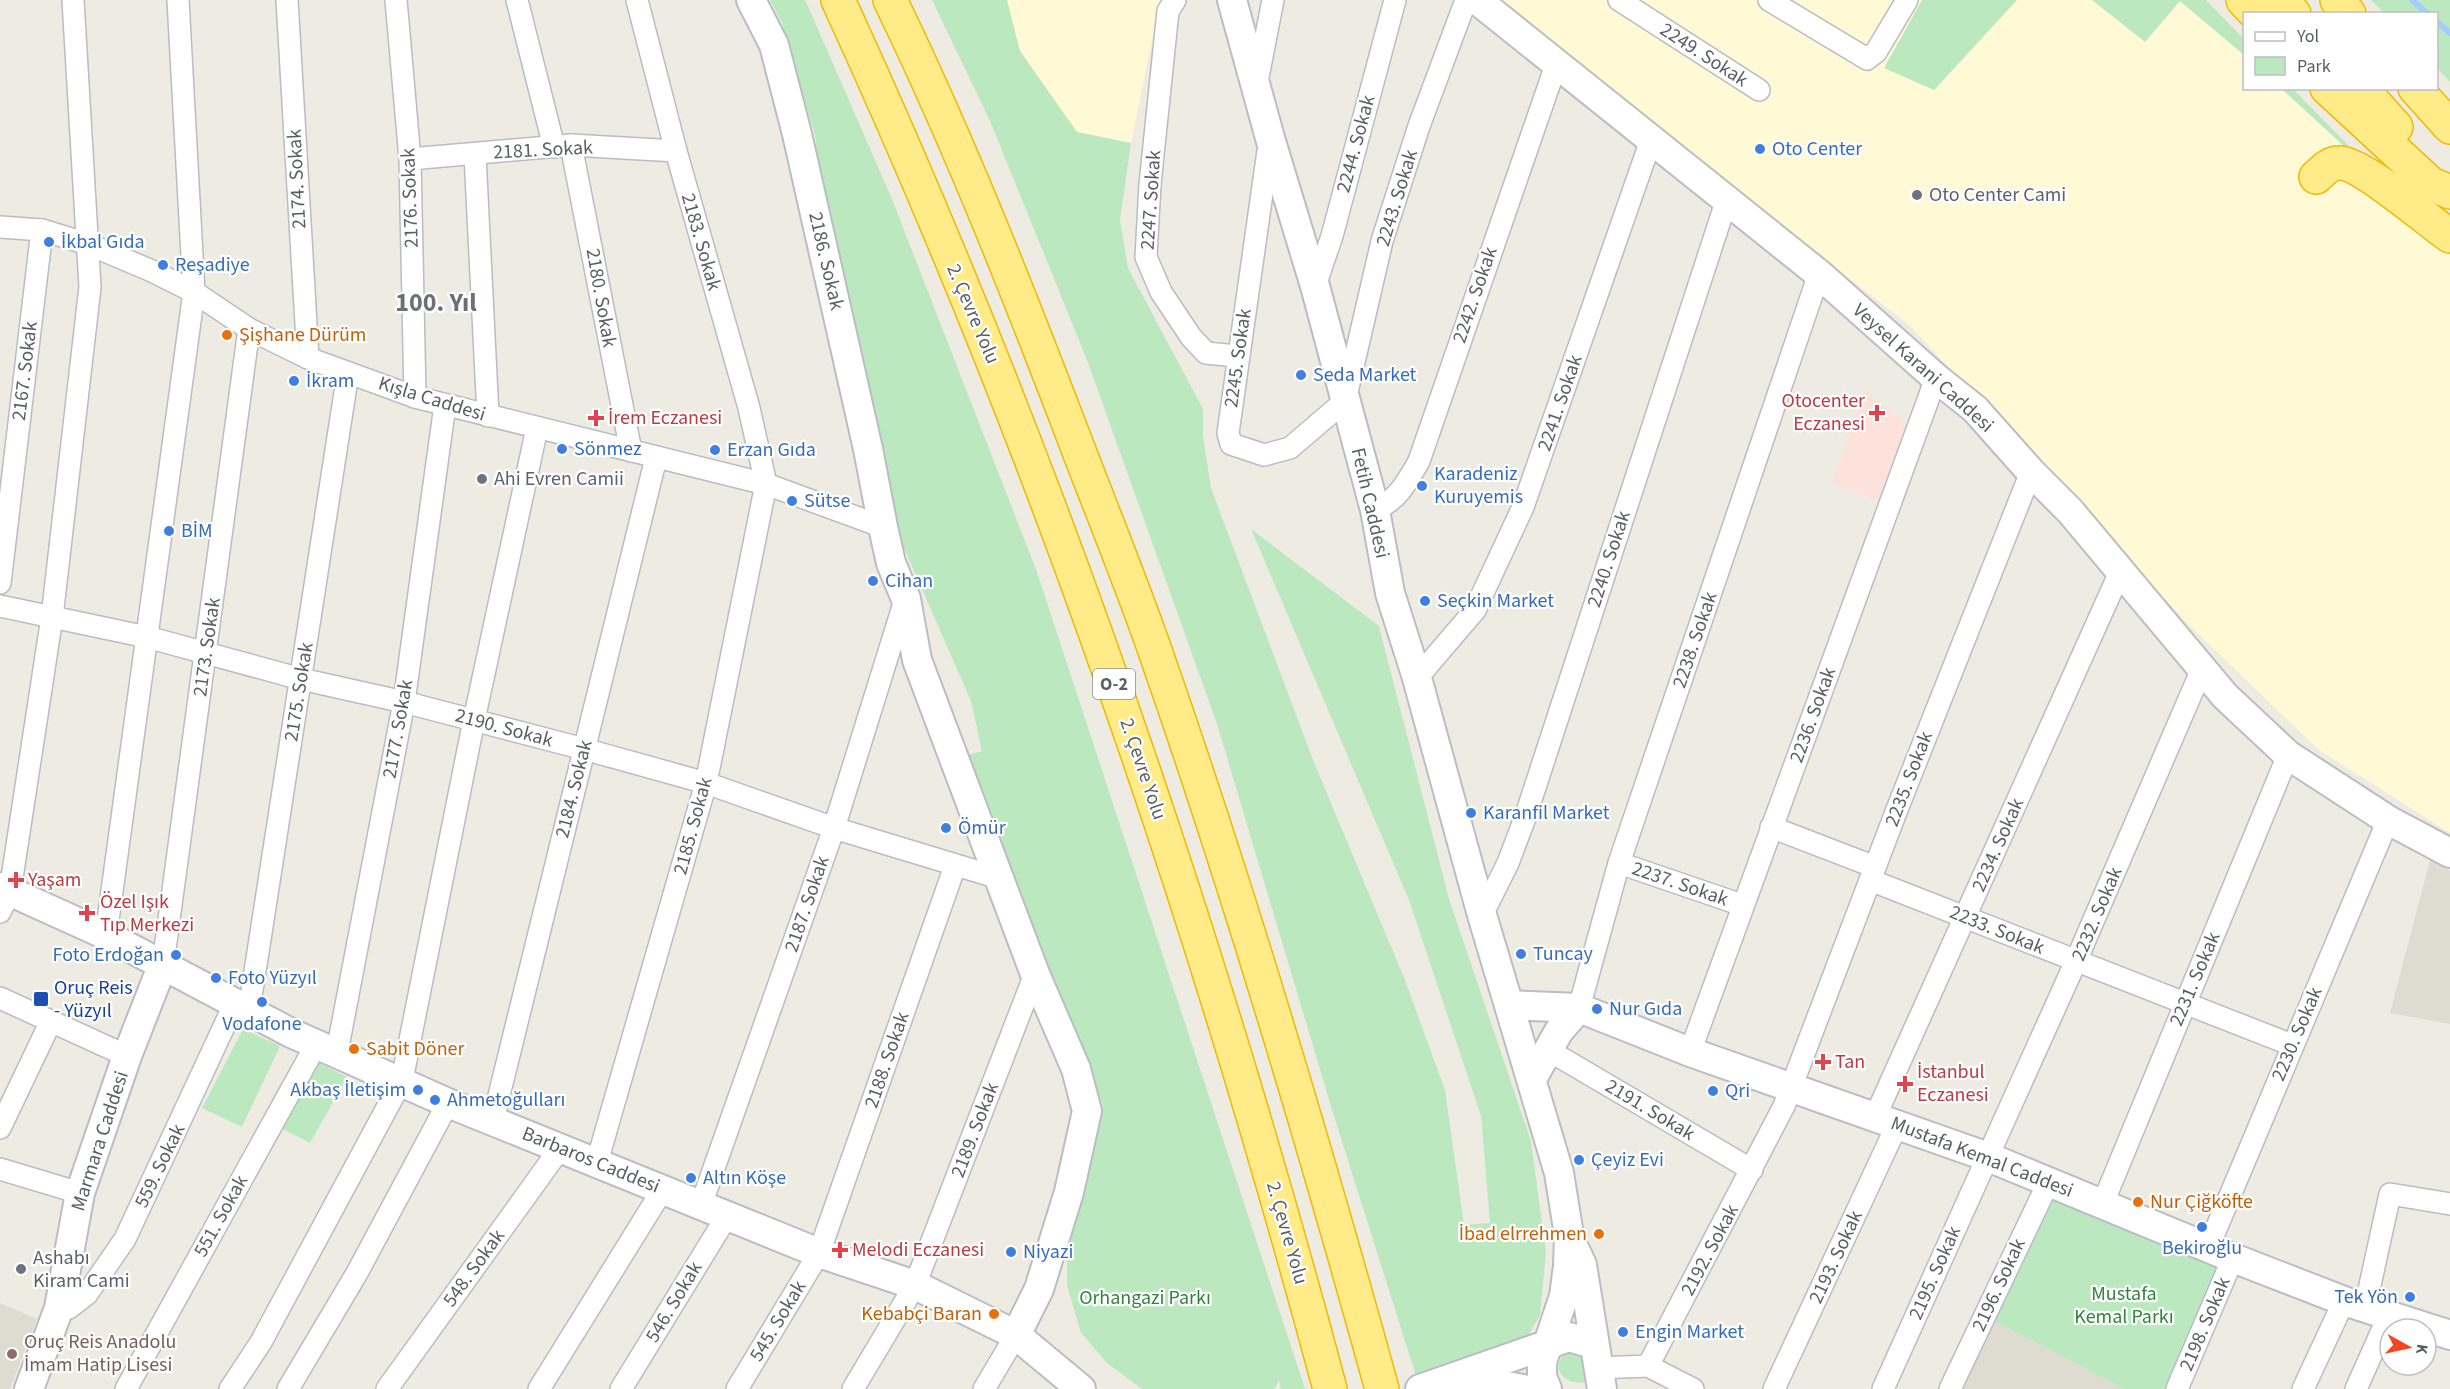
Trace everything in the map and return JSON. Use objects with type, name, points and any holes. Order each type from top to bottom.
[{"type":"highway","name":"2. Çevre Yolu","points":[[838,0],[915,171],[1013,409],[1109,670],[1151,790],[1207,965],[1283,1216],[1330,1389]]},
{"type":"highway","name":"O-2","points":[[890,0],[922,66],[985,214],[1054,385],[1152,644],[1294,1081],[1382,1389]]},
{"type":"highway","points":[[2243,0],[2254,12]]},
{"type":"highway","points":[[2282,0],[2292,12]]},
{"type":"highway","points":[[2337,0],[2347,12]]},
{"type":"highway","points":[[2329,90],[2431,184],[2450,192]]},
{"type":"highway","points":[[2363,90],[2450,186]]},
{"type":"highway","points":[[2417,90],[2450,127]]},
{"type":"highway","points":[[2316,177],[2331,164],[2341,163],[2361,170],[2450,236]]},
{"type":"main road","name":"2186. Sokak","points":[[751,0],[774,45],[797,134],[868,449],[882,527],[891,563],[906,599],[917,660],[1035,974],[1076,1069],[1087,1111],[1070,1192],[1039,1288],[1016,1335]]},
{"type":"main road","name":"Fetih Caddesi","points":[[1232,0],[1270,138],[1315,286],[1375,510],[1390,593],[1417,678],[1482,915],[1559,1173],[1569,1234]]},
{"type":"main road","name":"Veysel Karani Caddesi","points":[[1477,0],[1556,65],[1728,199],[1819,274],[1936,378],[1975,409],[2031,472],[2070,511],[2225,696],[2288,755],[2388,820],[2450,853]]},
{"type":"main road","name":"Barbaros Caddesi","points":[[3,897],[106,935],[242,1007],[448,1103],[819,1253],[915,1285],[1016,1335],[1081,1389]]},
{"type":"main road","name":"Marmara Caddesi","points":[[29,1389],[59,1308],[80,1193],[127,1056],[163,964]]},
{"type":"main road","name":"Mustafa Kemal Caddesi","points":[[1509,1005],[1579,1008],[1690,1052],[1988,1157],[2220,1253],[2366,1308],[2450,1335]]},
{"type":"main road","points":[[1532,1080],[1559,1031],[1579,1008]]},
{"type":"main road","points":[[1547,1389],[1542,1377],[1542,1362],[1564,1296],[1569,1234]]},
{"type":"main road","points":[[1569,1234],[1581,1265],[1598,1375]]},
{"type":"main road","points":[[1426,1388],[1569,1337],[1598,1375]]},
{"type":"main road","points":[[1426,1388],[1461,1382],[1501,1384],[1523,1389]]},
{"type":"street","points":[[3,897],[52,617],[90,287],[73,0]]},
{"type":"street","points":[[106,935],[194,292],[178,0]]},
{"type":"street","name":"2174. Sokak","points":[[286,0],[308,358]]},
{"type":"street","name":"2176. Sokak","points":[[396,0],[410,159],[416,397]]},
{"type":"street","name":"2180. Sokak","points":[[517,0],[563,146],[631,451]]},
{"type":"street","name":"2183. Sokak","points":[[637,0],[676,151],[749,408],[766,484]]},
{"type":"street","name":"2247. Sokak","points":[[1175,0],[1168,11],[1150,184],[1146,258],[1161,292],[1191,337],[1206,353],[1237,356]]},
{"type":"street","points":[[1256,89],[1273,0]]},
{"type":"street","name":"2244. Sokak","points":[[1315,286],[1332,236],[1395,0]]},
{"type":"street","name":"2243. Sokak","points":[[1345,401],[1382,241],[1419,126],[1466,0]]},
{"type":"street","name":"2249. Sokak","points":[[1619,0],[1759,90]]},
{"type":"street","points":[[1769,0],[1867,59],[1876,52],[1906,0]]},
{"type":"street","name":"2242. Sokak","points":[[1375,510],[1389,504],[1402,490],[1419,461],[1556,65]]},
{"type":"street","name":"2245. Sokak","points":[[1270,138],[1237,356],[1228,433],[1231,444],[1264,455],[1290,448],[1345,401]]},
{"type":"street","name":"2241. Sokak","points":[[1417,678],[1475,610],[1523,507],[1651,140]]},
{"type":"street","name":"2181. Sokak","points":[[410,159],[563,146],[676,151]]},
{"type":"street","points":[[475,154],[488,416]]},
{"type":"street","name":"2240. Sokak","points":[[1482,915],[1508,863],[1525,818],[1728,199]]},
{"type":"street","name":"Kışla Caddesi","points":[[0,227],[42,230],[88,244],[194,292],[249,329],[308,358],[416,397],[766,484],[882,527]]},
{"type":"street","name":"2167. Sokak","points":[[0,584],[42,230]]},
{"type":"street","name":"2238. Sokak","points":[[1579,1008],[1619,863],[1819,274]]},
{"type":"street","name":"2173. Sokak","points":[[163,964],[249,329]]},
{"type":"street","name":"2175. Sokak","points":[[242,1007],[301,679],[348,373]]},
{"type":"street","name":"2236. Sokak","points":[[1690,1052],[1936,378]]},
{"type":"street","name":"2177. Sokak","points":[[327,1048],[404,702],[445,405]]},
{"type":"street","points":[[230,1389],[261,1342],[402,1080],[474,720],[537,428]]},
{"type":"street","name":"2184. Sokak","points":[[493,1120],[656,458]]},
{"type":"street","name":"2235. Sokak","points":[[1792,1087],[2031,472]]},
{"type":"street","name":"2185. Sokak","points":[[597,1162],[706,783],[766,484]]},
{"type":"street","name":"2234. Sokak","points":[[1886,1121],[1966,917],[2120,572]]},
{"type":"street","name":"2187. Sokak","points":[[701,1205],[834,828],[906,599]]},
{"type":"street","name":"2190. Sokak","points":[[0,606],[147,637],[206,655],[404,702],[584,749],[706,783],[834,828],[999,878]]},
{"type":"street","name":"2232. Sokak","points":[[1988,1157],[2076,961],[2202,669]]},
{"type":"street","name":"2231. Sokak","points":[[2103,1203],[2288,755]]},
{"type":"street","name":"2230. Sokak","points":[[2220,1253],[2292,1045],[2388,820]]},
{"type":"street","name":"2233. Sokak","points":[[1771,827],[1966,917],[2184,1005],[2292,1045]]},
{"type":"street","name":"2237. Sokak","points":[[1619,863],[1742,905]]},
{"type":"street","name":"2188. Sokak","points":[[819,1253],[955,866]]},
{"type":"street","name":"2189. Sokak","points":[[853,1389],[915,1285],[1035,974]]},
{"type":"street","points":[[0,998],[127,1056]]},
{"type":"street","name":"559. Sokak","points":[[59,1308],[69,1308],[87,1294],[125,1239],[242,1007]]},
{"type":"street","points":[[0,1128],[51,1021]]},
{"type":"street","name":"551. Sokak","points":[[126,1389],[327,1048]]},
{"type":"street","name":"2191. Sokak","points":[[1548,1050],[1752,1170]]},
{"type":"street","name":"2192. Sokak","points":[[1648,1366],[1752,1170],[1792,1087]]},
{"type":"street","points":[[288,1389],[357,1273],[448,1103]]},
{"type":"street","name":"2193. Sokak","points":[[1774,1389],[1886,1121]]},
{"type":"street","name":"548. Sokak","points":[[387,1389],[561,1147]]},
{"type":"street","name":"2195. Sokak","points":[[1883,1389],[1988,1157]]},
{"type":"street","points":[[0,1169],[80,1193]]},
{"type":"street","name":"2196. Sokak","points":[[1950,1389],[2049,1181]]},
{"type":"street","points":[[539,1389],[663,1189]]},
{"type":"street","points":[[2356,1389],[2366,1308],[2390,1194],[2450,1204]]},
{"type":"street","name":"546. Sokak","points":[[621,1389],[727,1216]]},
{"type":"street","name":"545. Sokak","points":[[737,1389],[819,1253]]},
{"type":"street","name":"2198. Sokak","points":[[2177,1389],[2220,1253]]},
{"type":"street","points":[[2304,1389],[2366,1308]]},
{"type":"street","points":[[984,1389],[1016,1335]]},
{"type":"street","points":[[1598,1375],[1648,1366],[1693,1389]]},
{"type":"shaded area","points":[[1007,0],[1160,0],[1131,143],[1077,132],[1020,51]]},
{"type":"shaded area","points":[[1491,0],[1922,0],[1885,67],[1934,90],[2017,0],[2092,0],[2145,41],[2180,1],[2243,54],[2243,90],[2283,90],[2450,242],[2450,833],[2319,750],[2189,625],[1908,324]]},
{"type":"shaded area","points":[[1866,390],[1906,425],[1878,501],[1832,483]]},
{"type":"shaded area","points":[[2430,860],[2450,871],[2450,1024],[2390,1013]]},
{"type":"shaded area","name":"Oruç Reis Anadolu İmam Hatip Lisesi","points":[[0,1303],[37,1319],[10,1389],[0,1389]]},
{"type":"shaded area","points":[[1992,1320],[2125,1389],[1962,1389]]},
{"type":"green space","name":"Orhangazi Parkı","points":[[770,0],[805,0],[807,4],[892,199],[1037,572],[1305,1389],[1281,1389],[1279,1381],[1274,1389],[1142,1389],[1107,1363],[1081,1333],[1067,1285],[1067,1255],[1103,1105],[1008,877],[968,755],[982,751],[971,701],[896,530],[824,210],[815,135],[782,23]]},
{"type":"green space","points":[[932,0],[1007,0],[1020,51],[1077,132],[1131,143],[1120,220],[1128,268],[1203,409],[1203,436],[1211,488],[1313,760],[1405,980],[1445,1090],[1464,1225],[1490,1223],[1481,1116],[1409,900],[1251,529],[1379,626],[1449,899],[1531,1141],[1546,1253],[1540,1315],[1522,1346],[1416,1376],[1333,1113],[1217,724],[1087,360],[990,121]]},
{"type":"green space","points":[[1922,0],[2017,0],[1934,90],[1884,68]]},
{"type":"green space","points":[[2092,0],[2206,0],[2243,38],[2243,54],[2180,1],[2145,42]]},
{"type":"green space","points":[[2371,0],[2450,0],[2450,82],[2438,69],[2438,12],[2383,12]]},
{"type":"green space","points":[[2283,90],[2294,90],[2396,194]]},
{"type":"green space","points":[[243,1029],[280,1046],[242,1127],[202,1108]]},
{"type":"green space","points":[[317,1062],[347,1077],[310,1143],[279,1127]]},
{"type":"green space","name":"Mustafa Kemal Parkı","points":[[2052,1191],[2222,1269],[2170,1389],[2125,1389],[1992,1320]]},
{"type":"green space","points":[[1568,1351],[1582,1355],[1590,1381],[1573,1382],[1562,1375],[1559,1364]]},
{"type":"waterway","points":[[2412,0],[2426,12]]},
{"type":"waterway","points":[[2438,23],[2450,33]]},
{"type":"place","name":"Oto Center","points":[[1760,149]]},
{"type":"place","name":"Oto Center Cami","points":[[1917,195]]},
{"type":"place","name":"İkbal Gıda","points":[[49,242]]},
{"type":"place","name":"Reşadiye","points":[[163,265]]},
{"type":"place","name":"Şişhane Dürüm","points":[[227,335]]},
{"type":"place","name":"Seda Market","points":[[1301,375]]},
{"type":"place","name":"İkram","points":[[294,381]]},
{"type":"place","name":"Otocenter Eczanesi","points":[[1877,413]]},
{"type":"place","name":"İrem Eczanesi","points":[[596,418]]},
{"type":"place","name":"Sönmez","points":[[562,449]]},
{"type":"place","name":"Erzan Gıda","points":[[715,450]]},
{"type":"place","name":"Ahi Evren Camii","points":[[482,479]]},
{"type":"place","name":"Karadeniz Kuruyemis","points":[[1422,486]]},
{"type":"place","name":"Sütse","points":[[792,501]]},
{"type":"place","name":"BİM","points":[[169,531]]},
{"type":"place","name":"Cihan","points":[[873,581]]},
{"type":"place","name":"Seçkin Market","points":[[1425,601]]},
{"type":"place","name":"Karanfil Market","points":[[1471,813]]},
{"type":"place","name":"Ömür","points":[[946,828]]},
{"type":"place","name":"Yaşam","points":[[16,880]]},
{"type":"place","name":"Özel Işık Tıp Merkezi","points":[[87,913]]},
{"type":"place","name":"Tuncay","points":[[1521,954]]},
{"type":"place","name":"Foto Erdoğan","points":[[176,955]]},
{"type":"place","name":"Foto Yüzyıl","points":[[216,978]]},
{"type":"place","name":"Oruç Reis - Yüzyıl","points":[[41,999]]},
{"type":"place","name":"Vodafone","points":[[262,1002]]},
{"type":"place","name":"Nur Gıda","points":[[1597,1009]]},
{"type":"place","name":"Sabit Döner","points":[[354,1049]]},
{"type":"place","name":"Tan","points":[[1823,1062]]},
{"type":"place","name":"İstanbul Eczanesi","points":[[1905,1084]]},
{"type":"place","name":"Akbaş İletişim","points":[[418,1090]]},
{"type":"place","name":"Qri","points":[[1713,1091]]},
{"type":"place","name":"Ahmetoğulları","points":[[435,1100]]},
{"type":"place","name":"Çeyiz Evi","points":[[1579,1160]]},
{"type":"place","name":"Altın Köşe","points":[[691,1178]]},
{"type":"place","name":"Nur Çiğköfte","points":[[2138,1202]]},
{"type":"place","name":"Bekiroğlu","points":[[2202,1227]]},
{"type":"place","name":"İbad elrrehmen","points":[[1599,1234]]},
{"type":"place","name":"Melodi Eczanesi","points":[[840,1250]]},
{"type":"place","name":"Niyazi","points":[[1011,1252]]},
{"type":"place","name":"Ashabı Kiram Cami","points":[[21,1269]]},
{"type":"place","name":"Tek Yön","points":[[2410,1297]]},
{"type":"place","name":"Kebabçi Baran","points":[[994,1314]]},
{"type":"place","name":"Engin Market","points":[[1623,1332]]},
{"type":"place","name":"Oruç Reis Anadolu İmam Hatip Lisesi","points":[[12,1354]]},
{"type":"district","name":"100. Yıl","points":[[436,302]]}]
